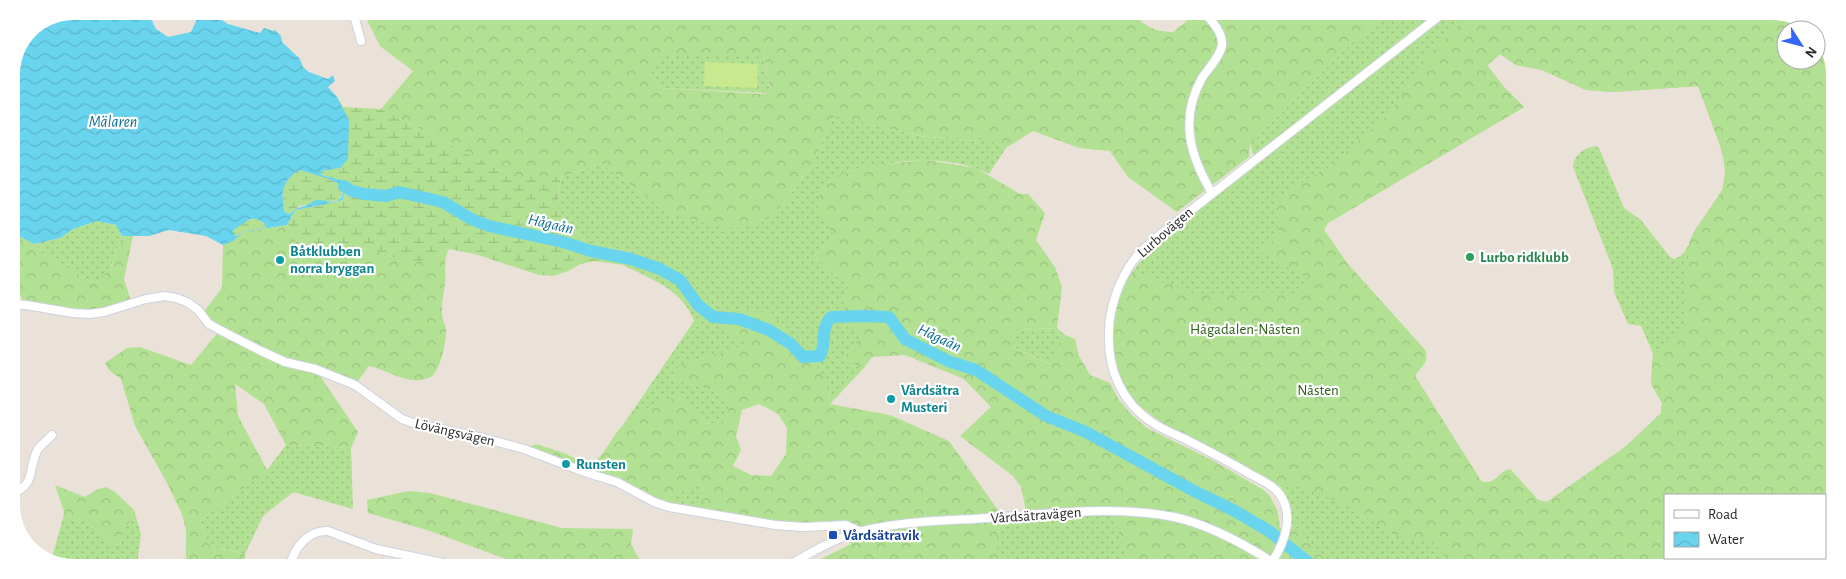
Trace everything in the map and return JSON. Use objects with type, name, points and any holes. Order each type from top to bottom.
[{"type":"street","points":[[355,20],[361,41]]},
{"type":"street","points":[[1211,20],[1220,32],[1222,46],[1201,80],[1194,98],[1189,118],[1189,138],[1200,174],[1212,193]]},
{"type":"street","name":"Lurbovägen","points":[[1274,559],[1280,549],[1286,532],[1287,517],[1285,507],[1277,491],[1218,456],[1154,424],[1138,410],[1125,396],[1116,379],[1110,360],[1109,322],[1122,279],[1131,262],[1157,237],[1434,20]]},
{"type":"street","name":"Lövängsvägen","points":[[20,305],[90,314],[111,310],[146,299],[165,296],[176,298],[187,302],[198,310],[209,324],[220,330],[285,362],[315,369],[355,385],[402,419],[413,423],[524,449],[587,473],[617,482],[654,502],[669,507],[804,527],[846,525],[861,532]]},
{"type":"street","points":[[20,491],[29,482],[32,464],[38,450],[52,434]]},
{"type":"street","name":"Vårdsätravägen","points":[[802,559],[848,535],[861,532],[937,521],[1082,511],[1146,512],[1176,518],[1227,536],[1267,559]]},
{"type":"street","points":[[292,559],[301,544],[312,534],[322,531],[328,531],[376,550],[422,559]]},
{"type":"green space","points":[[367,20],[1140,20],[1151,28],[1173,32],[1188,20],[1384,20],[1351,43],[1250,144],[1249,157],[1177,212],[1128,177],[1110,151],[1079,148],[1033,131],[1006,148],[986,138],[970,141],[947,137],[930,138],[838,116],[833,118],[813,164],[780,208],[759,224],[729,229],[670,214],[601,163],[561,177],[513,177],[381,109],[413,71],[380,46]],"holes":[[[666,54],[764,54],[770,92],[763,94],[662,88],[650,75]]]},
{"type":"green space","name":"Nåsten","points":[[1384,20],[1776,20],[1776,70],[1826,70],[1826,494],[1664,494],[1664,559],[1280,559],[1293,526],[1281,487],[1245,465],[1203,446],[1146,411],[1126,395],[1116,371],[1111,332],[1123,284],[1152,247],[1257,164],[1250,144],[1351,43]],"holes":[[[1500,54],[1516,65],[1542,70],[1586,90],[1614,92],[1698,86],[1722,150],[1725,176],[1721,193],[1695,230],[1688,247],[1683,254],[1674,259],[1670,257],[1641,220],[1624,208],[1599,148],[1596,146],[1587,148],[1580,152],[1575,159],[1573,167],[1613,269],[1614,292],[1628,324],[1641,326],[1653,353],[1651,384],[1662,403],[1661,413],[1625,447],[1547,502],[1538,500],[1510,469],[1493,481],[1481,481],[1415,376],[1425,361],[1425,350],[1347,263],[1324,230],[1328,223],[1524,107],[1487,66]]]},
{"type":"green space","name":"Nåsten","points":[[1464,20],[1776,20],[1776,70],[1826,70],[1826,494],[1664,494],[1664,559],[1447,559],[1434,543],[1421,539],[1407,540],[1377,525],[1355,509],[1311,490],[1292,486],[1282,488],[1243,464],[1168,426],[1149,413],[1133,396],[1122,377],[1115,355],[1113,336],[1118,300],[1123,287],[1135,272],[1196,294],[1266,292],[1300,294],[1313,281],[1262,253],[1279,233],[1275,199],[1332,165],[1391,112],[1421,62]],"holes":[[[1500,54],[1516,65],[1542,70],[1586,90],[1614,92],[1698,86],[1724,157],[1725,174],[1722,190],[1694,232],[1689,243],[1685,303],[1686,322],[1678,336],[1657,354],[1652,366],[1651,384],[1662,403],[1661,414],[1625,447],[1547,502],[1538,500],[1510,469],[1493,481],[1481,481],[1415,376],[1425,361],[1425,350],[1347,263],[1324,230],[1328,223],[1524,107],[1504,87],[1487,65]]]},
{"type":"green space","points":[[665,54],[764,54],[770,93],[662,88],[650,75]]},
{"type":"green space","points":[[705,62],[758,64],[757,88],[704,86]]},
{"type":"green space","points":[[337,97],[343,107],[381,109],[513,177],[561,177],[557,211],[577,234],[597,244],[631,253],[631,259],[623,265],[595,261],[581,264],[553,276],[539,275],[475,254],[449,249],[429,259],[414,263],[362,248],[342,254],[303,254],[287,225],[295,210],[343,200],[343,192],[339,200],[313,201],[308,205],[299,206],[288,215],[285,213],[283,206],[284,188],[289,178],[300,170],[342,185],[343,191],[344,186],[341,180],[321,175],[322,171],[340,168]]},
{"type":"green space","points":[[837,115],[929,138],[947,137],[970,141],[986,138],[1006,148],[989,174],[972,167],[936,161],[898,162],[843,173],[834,236],[813,257],[848,285],[844,303],[862,334],[844,358],[863,369],[830,404],[829,389],[817,370],[748,345],[680,364],[679,381],[712,390],[728,401],[728,415],[721,425],[705,422],[678,396],[649,408],[623,425],[694,321],[689,310],[674,293],[654,280],[623,265],[631,259],[631,253],[597,244],[577,234],[557,211],[561,177],[601,163],[670,214],[780,208],[813,164],[833,118]]},
{"type":"green space","points":[[926,160],[976,168],[1020,194],[1028,194],[1045,213],[1036,240],[1055,267],[1062,287],[1057,328],[1014,330],[1012,347],[1047,363],[1065,335],[1075,339],[1079,356],[1090,375],[1110,383],[1119,400],[1132,415],[1147,428],[1212,460],[1262,489],[1270,496],[1278,512],[1280,528],[1293,526],[1303,532],[1310,544],[1324,559],[1127,559],[1112,512],[1027,516],[1021,487],[1013,476],[960,436],[991,407],[964,379],[905,355],[872,357],[863,369],[844,358],[862,334],[849,329],[844,303],[848,285],[813,257],[834,236],[818,208],[821,187],[843,173],[875,165]]},
{"type":"green space","points":[[255,218],[266,225],[266,228],[234,235],[233,230],[237,226]]},
{"type":"green space","points":[[97,221],[116,225],[122,236],[111,266],[100,282],[90,281],[44,255],[34,244],[60,238],[73,229]]},
{"type":"green space","points":[[287,225],[303,254],[342,254],[362,248],[380,252],[394,258],[429,259],[449,249],[445,261],[442,306],[442,316],[446,329],[444,346],[437,370],[432,376],[419,380],[402,378],[369,366],[355,385],[316,370],[358,432],[351,448],[286,445],[264,404],[235,384],[238,416],[267,470],[200,521],[210,546],[245,554],[245,559],[186,559],[186,530],[182,514],[135,426],[121,379],[109,370],[105,363],[127,348],[140,347],[191,365],[220,330],[202,314],[222,288],[223,245],[244,232]]},
{"type":"green space","points":[[122,236],[133,236],[124,279],[132,304],[90,314],[26,305],[20,295],[20,237],[34,244],[44,255],[90,281],[99,282],[111,266]]},
{"type":"green space","points":[[744,310],[771,313],[807,347],[829,389],[830,404],[890,415],[949,441],[1003,517],[996,541],[998,551],[1009,559],[821,559],[851,544],[846,525],[804,527],[705,513],[700,481],[676,496],[669,507],[623,485],[524,449],[536,444],[564,453],[578,460],[594,462],[623,425],[634,416],[678,395],[705,422],[721,425],[728,415],[728,401],[712,390],[679,381],[673,374],[680,364],[747,345],[714,322]],"holes":[[[759,404],[778,414],[787,428],[786,454],[771,476],[751,475],[733,466],[741,450],[736,436],[742,410]]]},
{"type":"green space","points":[[1057,328],[1065,335],[1048,363],[1012,347],[1014,330]]},
{"type":"green space","points":[[286,445],[351,448],[353,509],[293,492],[263,516],[245,554],[210,546],[200,521],[267,470]]},
{"type":"green space","points":[[700,480],[705,513],[669,507],[676,496]]},
{"type":"green space","points":[[55,485],[85,497],[96,490],[106,487],[115,492],[134,510],[122,534],[120,544],[115,545],[94,528],[73,516],[63,518],[64,511]]},
{"type":"green space","points":[[408,491],[430,493],[562,528],[633,529],[631,544],[639,559],[506,559],[427,530],[368,513],[367,500]]},
{"type":"green space","points":[[134,510],[141,534],[138,559],[67,559],[53,554],[63,518],[73,516],[94,528],[115,545],[120,544],[122,534]]},
{"type":"green space","points":[[1112,512],[1127,559],[1008,559],[997,551],[996,541],[1003,517]]},
{"type":"water","name":"Mälaren","points":[[74,20],[150,20],[156,29],[168,37],[191,32],[197,20],[222,20],[228,24],[260,33],[264,28],[275,30],[281,36],[282,42],[300,59],[303,67],[309,72],[328,79],[333,75],[335,81],[328,87],[337,97],[349,120],[348,159],[340,168],[322,171],[321,175],[341,180],[344,186],[343,200],[295,210],[287,225],[244,232],[233,241],[223,245],[206,236],[169,230],[149,236],[122,236],[116,225],[97,221],[73,229],[60,238],[34,244],[20,237],[20,74],[24,53],[29,44],[44,29],[63,21]],"holes":[[[300,170],[342,185],[343,192],[338,200],[333,202],[315,200],[290,214],[285,213],[284,188],[289,178]],[[250,219],[261,221],[266,225],[266,228],[246,231],[236,236],[233,230]]]},
{"type":"waterway","name":"Hågaån","points":[[344,186],[352,191],[364,194],[386,196],[399,192],[443,202],[471,219],[489,226],[563,242],[591,251],[631,259],[658,268],[680,280],[698,305],[713,317],[739,319],[769,330],[791,344],[803,357],[820,356],[826,326],[831,317],[889,317],[905,339],[948,361],[976,370],[1046,416],[1086,432],[1233,510],[1269,531],[1304,559]]},
{"type":"place","name":"Lurbo ridklubb","points":[[1470,257]]},
{"type":"place","name":"Båtklubben norra bryggan","points":[[280,260]]},
{"type":"place","name":"Vårdsätra Musteri","points":[[891,399]]},
{"type":"place","name":"Runsten","points":[[566,464]]},
{"type":"place","name":"Vårdsätravik","points":[[833,535]]},
{"type":"park label","name":"Hågadalen-Nåsten","points":[[1245,329]]}]
